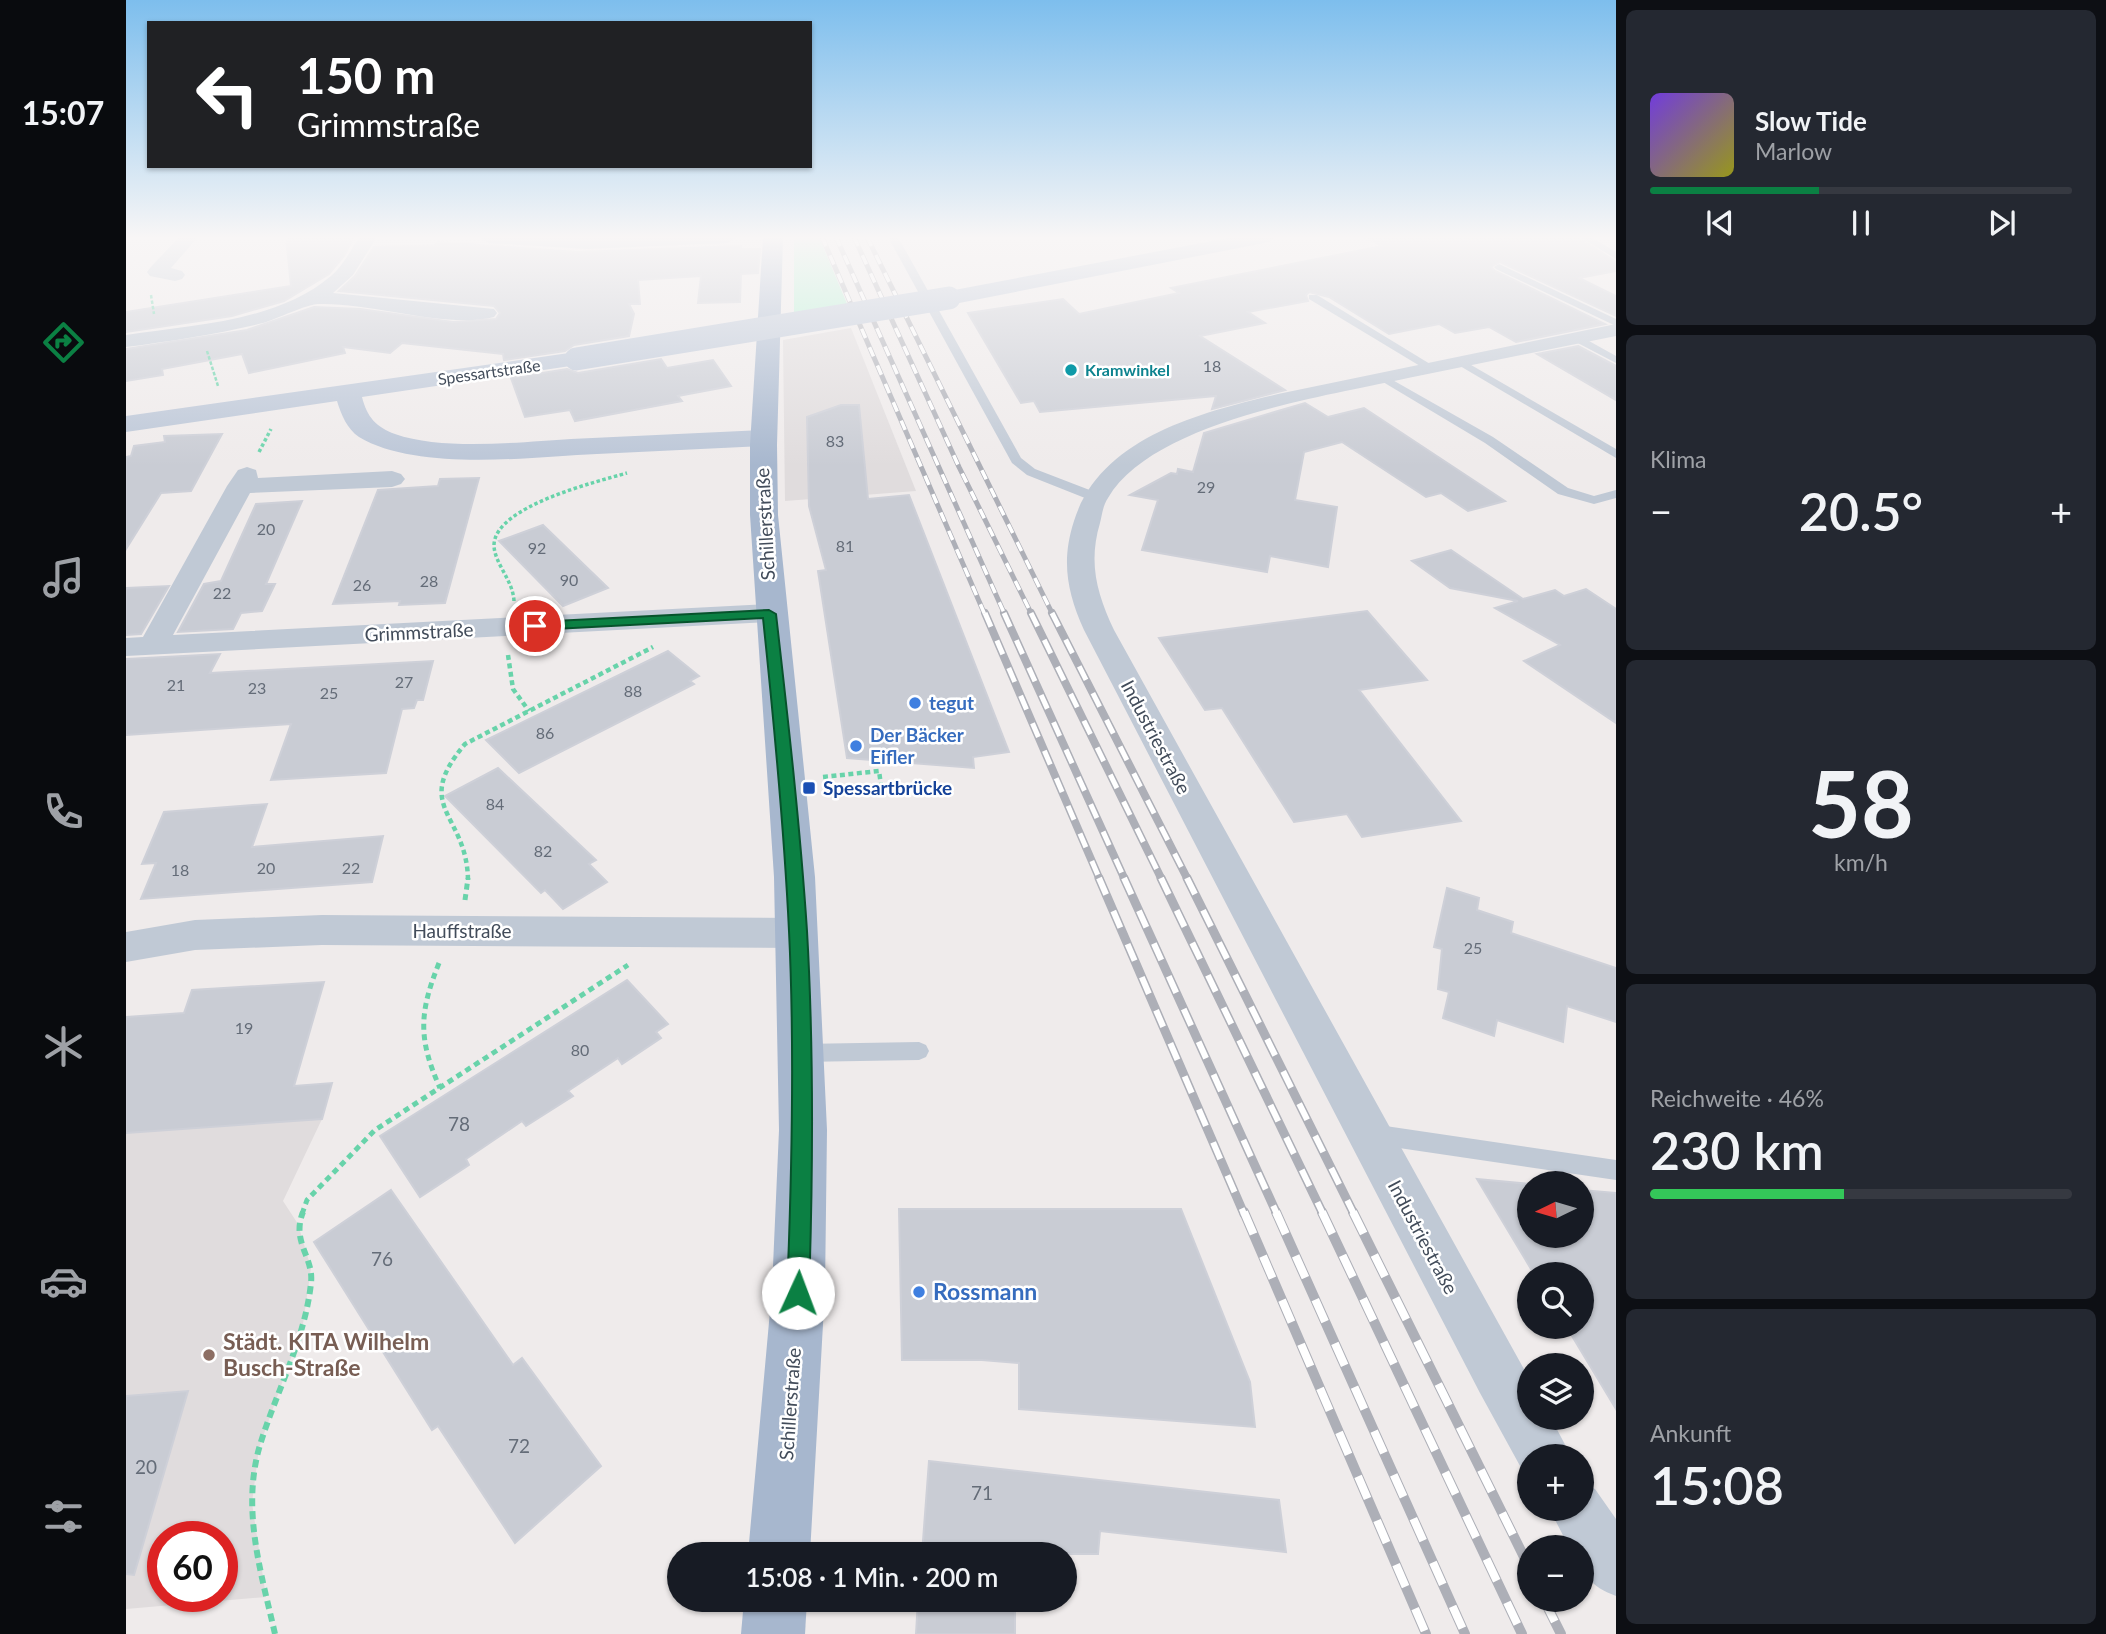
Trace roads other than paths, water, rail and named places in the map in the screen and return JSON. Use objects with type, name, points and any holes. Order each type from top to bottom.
[{"type":"main road","name":"Schillerstraße","points":[[770,313],[764,427],[769,614],[787,780],[798,933],[803,1158],[798,1293],[780,1542]]},
{"type":"main road","name":"Spessartstraße","points":[[126,424],[232,401],[348,392],[397,412],[482,372],[856,313]]},
{"type":"main road","points":[[482,372],[429,392],[397,412],[438,438],[484,440],[764,427]]},
{"type":"main road","points":[[348,392],[354,415],[368,431]]},
{"type":"main road","points":[[232,401],[325,416],[411,445],[464,450],[764,427]]},
{"type":"main road","points":[[773,1634],[775,1612]]},
{"type":"street","points":[[126,341],[200,329],[269,313]]},
{"type":"street","name":"Industriestraße","points":[[1537,1444],[1368,1134],[1086,601],[1077,569],[1079,544],[1095,497],[1125,464],[1144,450],[1181,432],[1246,409],[1382,377],[1616,330]]},
{"type":"street","name":"Grimmstraße","points":[[139,646],[243,481],[392,479]]},
{"type":"street","name":"Grimmstraße","points":[[139,646],[769,614]]},
{"type":"street","name":"Hauffstraße","points":[[126,947],[195,935],[234,933],[798,933]]},
{"type":"street","points":[[1585,1521],[1616,1568]]},
{"type":"lane","points":[[935,313],[1016,460],[1031,472],[1095,497]]},
{"type":"lane","points":[[1340,313],[1429,367]]},
{"type":"lane","points":[[1596,313],[1616,323]]},
{"type":"lane","points":[[1576,338],[1616,360]]},
{"type":"lane","points":[[1459,361],[1616,454]]},
{"type":"lane","points":[[1382,377],[1489,440],[1563,491],[1594,500],[1616,494]]},
{"type":"lane","points":[[801,1053],[919,1051]]},
{"type":"lane","points":[[1368,1134],[1616,1170]]},
{"type":"railway","points":[[855,313],[985,615]]},
{"type":"railway","points":[[870,313],[1005,615]]},
{"type":"railway","points":[[889,313],[959,467],[1032,615]]},
{"type":"railway","points":[[905,313],[1052,614]]},
{"type":"railway","points":[[985,613],[1100,880]]},
{"type":"railway","points":[[1004,613],[1125,880]]},
{"type":"railway","points":[[1031,613],[1162,880]]},
{"type":"railway","points":[[1052,614],[1188,880]]},
{"type":"railway","points":[[1099,878],[1244,1214]]},
{"type":"railway","points":[[1124,878],[1277,1214]]},
{"type":"railway","points":[[1161,878],[1323,1214]]},
{"type":"railway","points":[[1188,880],[1354,1214]]},
{"type":"railway","points":[[1244,1212],[1426,1634]]},
{"type":"railway","points":[[1276,1212],[1465,1634]]},
{"type":"railway","points":[[1322,1212],[1522,1634]]},
{"type":"railway","points":[[1353,1212],[1517,1543]]},
{"type":"railway","points":[[1550,1612],[1561,1634]]},
{"type":"place","name":"Kramwinkel","points":[[1071,370]]},
{"type":"place","name":"tegut","points":[[915,703]]},
{"type":"place","name":"Der Bäcker Eifler","points":[[856,746]]},
{"type":"place","name":"Spessartbrücke","points":[[809,788]]},
{"type":"place","name":"Rossmann","points":[[919,1292]]},
{"type":"place","name":"Städt. KITA Wilhelm Busch-Straße","points":[[209,1355]]}]
